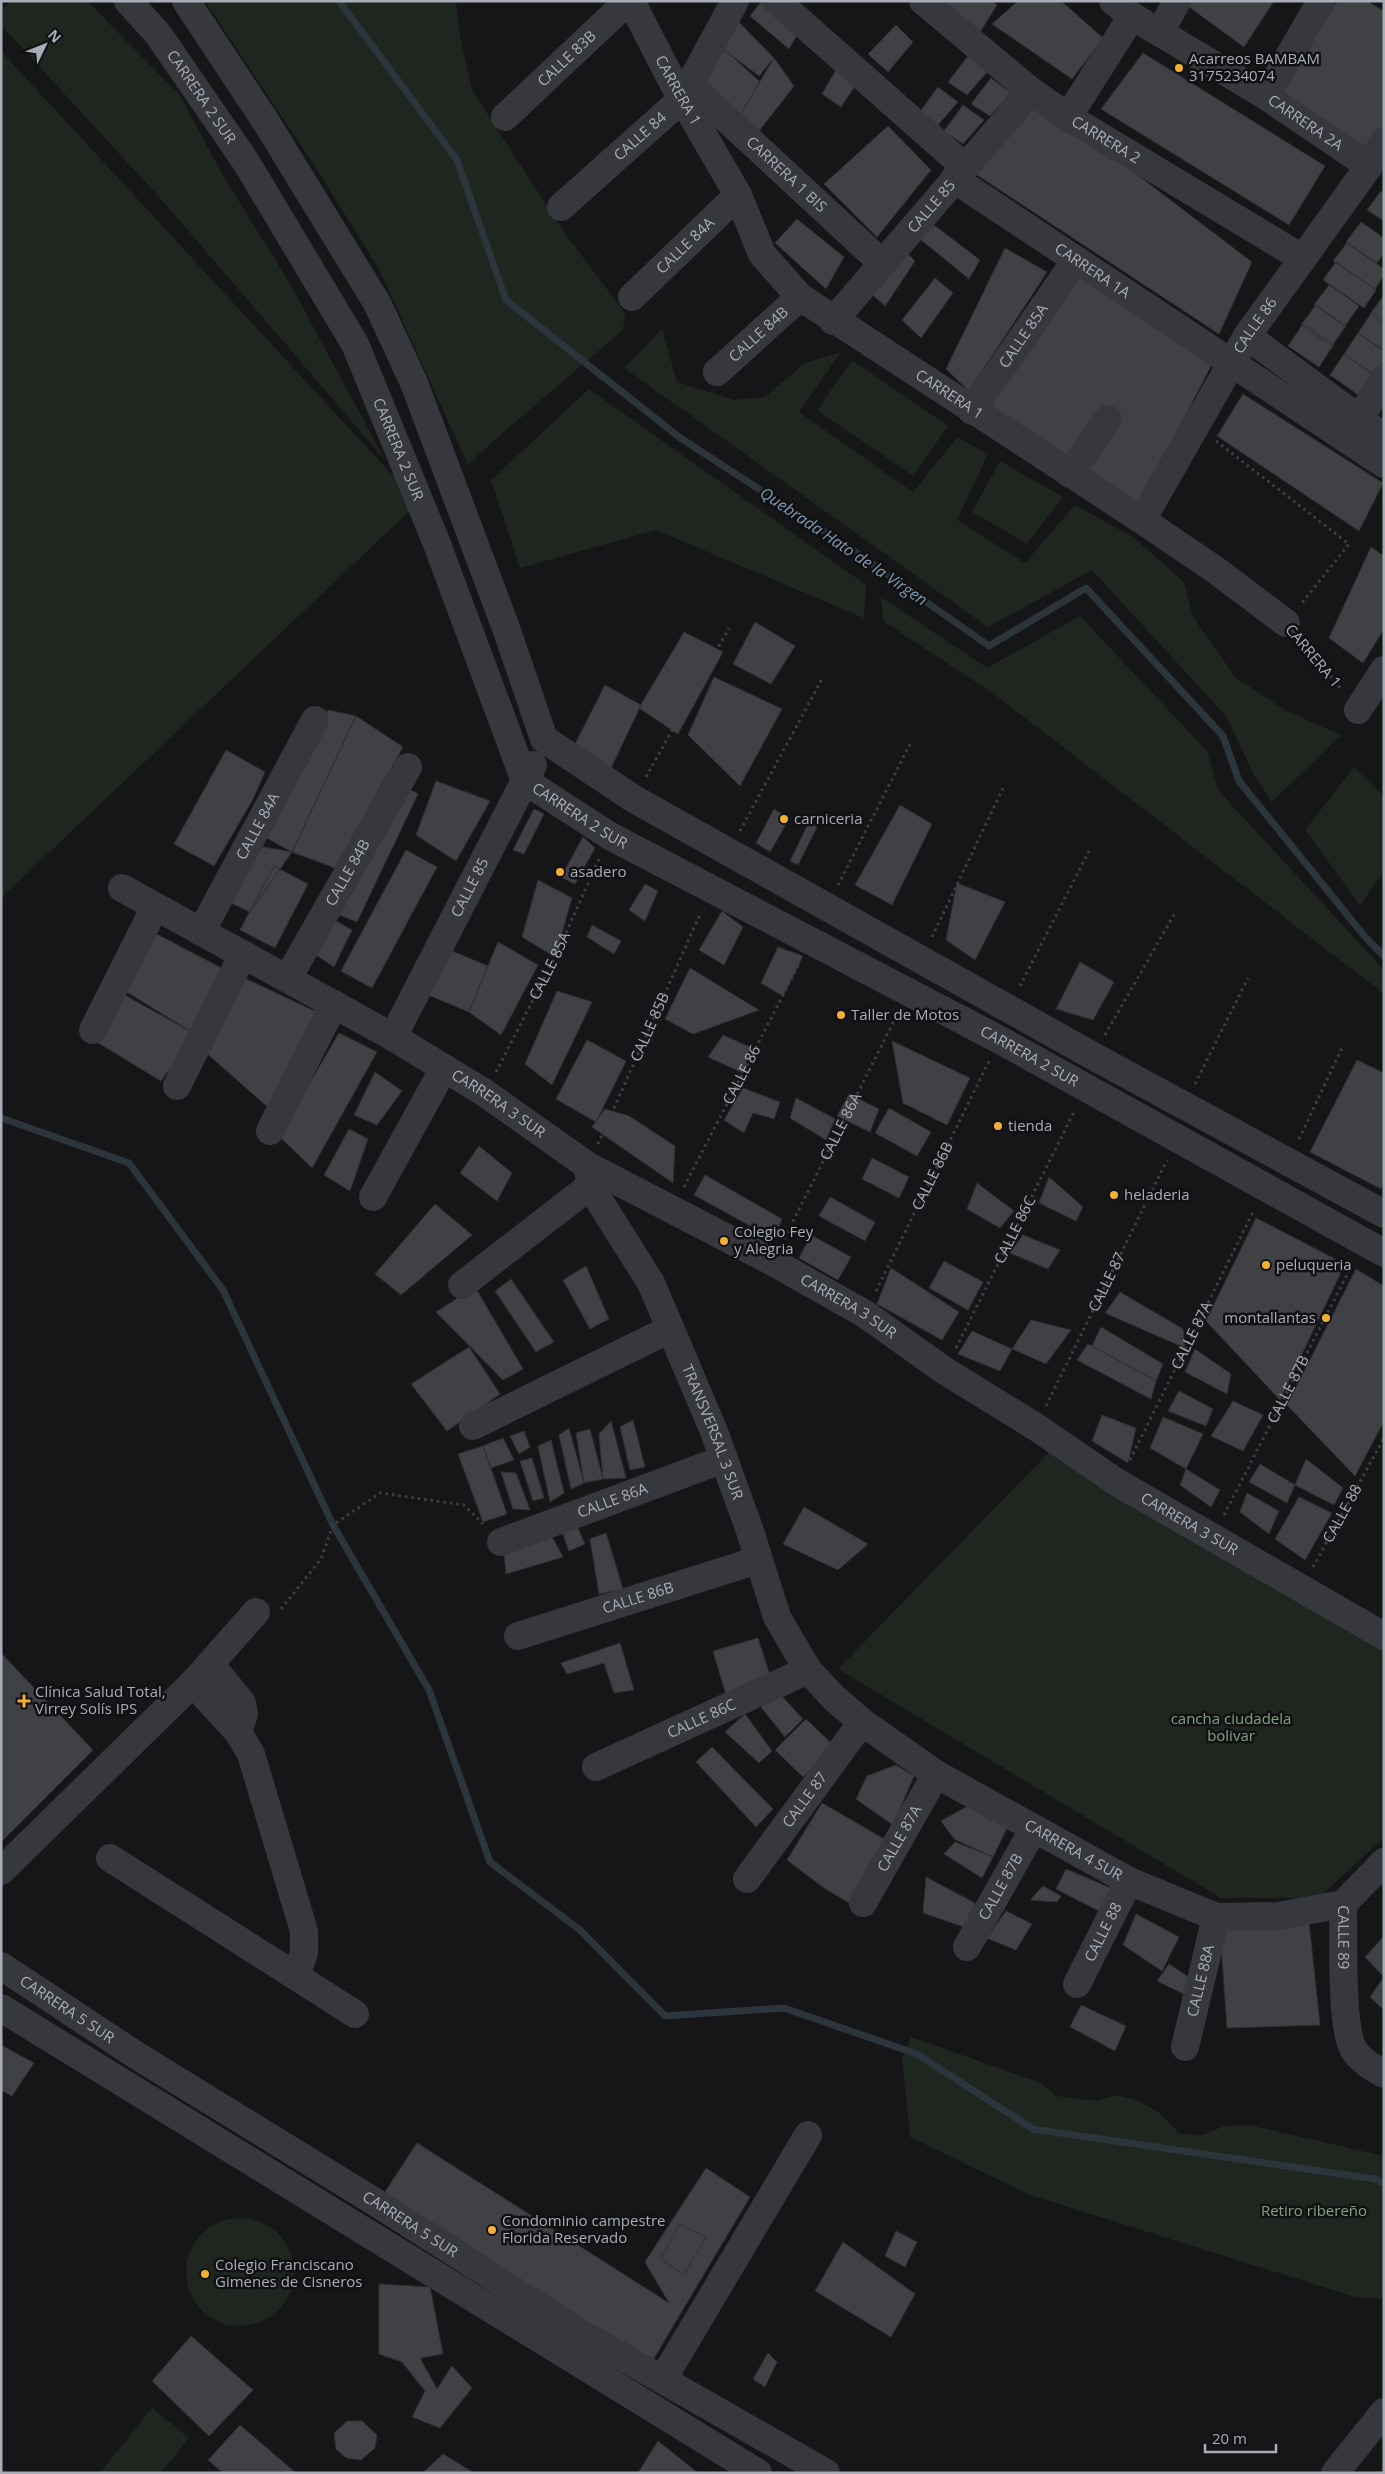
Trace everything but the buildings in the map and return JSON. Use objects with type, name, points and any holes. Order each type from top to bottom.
[{"type":"street","name":"CARRERA 2 SUR","points":[[128,1],[158,34],[246,162],[355,344],[437,544],[525,781],[610,836],[1000,1040],[1085,1089],[1374,1248]]},
{"type":"street","points":[[186,1],[266,122],[377,303],[414,383],[506,628],[544,739],[634,799],[922,958],[1093,1056],[1384,1214]]},
{"type":"street","name":"CARRERA 1","points":[[629,1],[687,93],[738,195],[762,254],[800,297],[833,321],[1142,520],[1217,571],[1286,623]]},
{"type":"street","name":"CALLE 83B","points":[[505,117],[629,1]]},
{"type":"street","name":"CALLE 84","points":[[561,207],[687,93],[735,1]]},
{"type":"street","name":"CARRERA 1A","points":[[777,1],[960,173],[1075,261],[1231,362]]},
{"type":"street","name":"CARRERA 2","points":[[923,1],[1031,91],[1068,117],[1302,258]]},
{"type":"street","points":[[1160,32],[1177,1]]},
{"type":"street","points":[[1266,96],[1321,1]]},
{"type":"street","points":[[1068,117],[1122,9]]},
{"type":"street","name":"CARRERA 2A","points":[[1122,9],[1266,96],[1369,166]]},
{"type":"street","name":"CALLE 85","points":[[833,321],[1031,91]]},
{"type":"street","name":"CARRERA 1 BIS","points":[[687,93],[882,263]]},
{"type":"street","name":"CALLE 86","points":[[1142,520],[1247,336],[1369,166],[1384,141]]},
{"type":"street","name":"CALLE 84A","points":[[632,297],[738,195]]},
{"type":"street","name":"CALLE 85A","points":[[972,411],[1075,261]]},
{"type":"street","name":"CALLE 84B","points":[[717,372],[800,297]]},
{"type":"street","points":[[1247,336],[1384,437]]},
{"type":"street","points":[[1231,362],[1384,464]]},
{"type":"street","points":[[1359,419],[1384,379]]},
{"type":"street","points":[[1070,474],[1108,418]]},
{"type":"street","points":[[1358,710],[1384,670]]},
{"type":"street","name":"CALLE 84A","points":[[201,932],[314,720]]},
{"type":"street","name":"CALLE 85","points":[[393,1037],[525,781],[544,739]]},
{"type":"street","name":"CALLE 84B","points":[[288,978],[408,767]]},
{"type":"street","name":"CARRERA 3 SUR","points":[[122,888],[393,1037],[485,1093],[589,1176],[672,1209],[773,1262],[865,1314],[945,1371],[1036,1427],[1118,1483],[1384,1636]]},
{"type":"street","points":[[93,1030],[155,907]]},
{"type":"street","points":[[176,1086],[243,954]]},
{"type":"street","points":[[270,1131],[334,1004]]},
{"type":"street","points":[[1051,1070],[1066,1040]]},
{"type":"street","points":[[373,1197],[444,1068]]},
{"type":"street","points":[[462,1285],[589,1176]]},
{"type":"street","name":"TRANSVERSAL 3 SUR","points":[[589,1176],[651,1283],[724,1459],[777,1617],[808,1670],[834,1698]]},
{"type":"street","points":[[473,1426],[670,1329]]},
{"type":"street","name":"CALLE 86A","points":[[501,1542],[724,1459]]},
{"type":"street","name":"CALLE 86B","points":[[518,1636],[758,1560]]},
{"type":"street","points":[[1,1871],[201,1674],[266,1613]]},
{"type":"street","name":"CALLE 86C","points":[[596,1767],[808,1670]]},
{"type":"street","points":[[201,1674],[242,1703],[244,1714],[238,1732],[251,1754],[304,1931],[304,1953],[296,1976]]},
{"type":"street","name":"CARRERA 4 SUR","points":[[834,1698],[862,1722],[936,1774],[1129,1881],[1216,1917],[1278,1916],[1343,1904]]},
{"type":"street","name":"CALLE 87","points":[[747,1879],[862,1722]]},
{"type":"street","name":"CALLE 87A","points":[[863,1903],[936,1774]]},
{"type":"street","name":"CALLE 87B","points":[[967,1946],[1034,1828]]},
{"type":"street","points":[[110,1858],[355,2014]]},
{"type":"street","name":"CALLE 89","points":[[1384,1862],[1343,1904],[1346,2029],[1354,2050],[1370,2067],[1384,2074]]},
{"type":"street","name":"CALLE 88","points":[[1077,1984],[1129,1881]]},
{"type":"street","name":"CALLE 88A","points":[[1185,2047],[1216,1917]]},
{"type":"street","name":"CARRERA 5 SUR","points":[[1,1966],[140,2057],[380,2205],[579,2332],[826,2473]]},
{"type":"street","name":"CARRERA 5 SUR","points":[[1,2008],[758,2473]]},
{"type":"street","points":[[663,2379],[808,2135]]},
{"type":"street","points":[[1335,2473],[1384,2412]]},
{"type":"path","points":[[1196,425],[1349,544],[1286,623]]},
{"type":"path","name":"CARRERA 1","points":[[1286,623],[1358,710]]},
{"type":"path","points":[[634,799],[729,628]]},
{"type":"path","points":[[729,851],[822,679]]},
{"type":"path","points":[[828,906],[910,744]]},
{"type":"path","points":[[922,958],[1004,786]]},
{"type":"path","name":"CALLE 85A","points":[[485,1093],[555,957],[610,836]]},
{"type":"path","points":[[1009,1007],[1090,849]]},
{"type":"path","name":"CALLE 85B","points":[[589,1176],[711,888]]},
{"type":"path","points":[[1093,1056],[1176,911]]},
{"type":"path","name":"CALLE 86","points":[[672,1209],[811,941]]},
{"type":"path","points":[[1184,1105],[1248,978]]},
{"type":"path","name":"CALLE 86A","points":[[773,1262],[909,992]]},
{"type":"path","name":"CALLE 86B","points":[[865,1314],[1000,1040]]},
{"type":"path","points":[[1288,1162],[1343,1046]]},
{"type":"path","name":"CALLE 86C","points":[[945,1371],[1085,1089]]},
{"type":"path","name":"CALLE 87","points":[[1036,1427],[1177,1139]]},
{"type":"path","name":"CALLE 87A","points":[[1118,1483],[1266,1188]]},
{"type":"path","name":"CALLE 87B","points":[[1212,1537],[1374,1248]]},
{"type":"path","name":"CALLE 88","points":[[1302,1588],[1384,1438]]},
{"type":"path","points":[[266,1613],[295,1594],[321,1559],[333,1525],[380,1493],[464,1505],[501,1542]]},
{"type":"green space","points":[[11,1],[87,1],[179,94],[222,174],[289,282],[385,460],[161,199],[1,25],[1,11]]},
{"type":"green space","points":[[205,1],[456,1],[460,35],[472,90],[566,235],[625,313],[623,330],[468,465],[380,271],[314,165]]},
{"type":"green space","points":[[1,51],[418,503],[1,898]]},
{"type":"green space","points":[[662,329],[677,382],[734,400],[765,397],[805,363],[841,352],[799,412],[913,492],[957,437],[988,454],[957,520],[1025,563],[1075,505],[1133,537],[1184,582],[1193,617],[1236,678],[1287,711],[1341,735],[1272,802],[1253,773],[1226,716],[1092,570],[988,627],[624,368]]},
{"type":"green space","points":[[852,360],[948,426],[913,476],[817,410]]},
{"type":"green space","points":[[589,389],[866,585],[864,618],[656,530],[520,568],[491,480]]},
{"type":"green space","points":[[1000,461],[1063,497],[1027,544],[972,512]]},
{"type":"green space","points":[[881,597],[987,668],[1080,616],[1207,751],[1218,790],[1384,970],[1384,994],[994,694],[883,621]]},
{"type":"green space","points":[[1354,767],[1384,797],[1384,871],[1360,905],[1305,830]]},
{"type":"green space","name":"cancha ciudadela bolivar","points":[[1052,1449],[1384,1642],[1384,1838],[1318,1898],[1221,1898],[838,1669]]},
{"type":"green space","name":"Retiro ribereño","points":[[911,2037],[1041,2083],[1056,2096],[1096,2101],[1116,2095],[1138,2101],[1158,2112],[1180,2134],[1203,2135],[1224,2126],[1250,2125],[1384,2156],[1384,2299],[1355,2297],[1030,2195],[910,2137],[902,2059]]},
{"type":"green space","points":[[240,2218],[261,2222],[278,2234],[290,2251],[294,2272],[290,2293],[278,2310],[261,2322],[240,2326],[219,2322],[202,2310],[190,2293],[186,2272],[190,2251],[202,2234],[219,2222]]},
{"type":"green space","points":[[152,2408],[189,2438],[161,2473],[100,2473]]},
{"type":"waterway","name":"Quebrada Hato de la Virgen","points":[[339,1],[457,160],[506,300],[679,437],[854,551],[989,646],[1086,588],[1223,736],[1239,781],[1366,938],[1384,956]]},
{"type":"waterway","points":[[1,1118],[129,1163],[223,1290],[333,1525],[429,1690],[490,1862],[580,1930],[665,2016],[784,2008],[917,2054],[1033,2129],[1375,2179],[1384,2183]]},
{"type":"place","name":"Acarreos BAMBAM 3175234074","points":[[1179,68]]},
{"type":"place","name":"carniceria","points":[[784,819]]},
{"type":"place","name":"asadero","points":[[560,872]]},
{"type":"place","name":"Taller de Motos","points":[[841,1015]]},
{"type":"place","name":"tienda","points":[[998,1126]]},
{"type":"place","name":"heladeria","points":[[1114,1195]]},
{"type":"place","name":"Colegio Fey y Alegria","points":[[724,1241]]},
{"type":"place","name":"peluqueria","points":[[1266,1265]]},
{"type":"place","name":"montallantas","points":[[1326,1318]]},
{"type":"place","name":"Clínica Salud Total, Virrey Solís IPS","points":[[24,1701]]},
{"type":"place","name":"Condominio campestre Florida Reservado","points":[[492,2230]]},
{"type":"place","name":"Colegio Franciscano Gimenes de Cisneros","points":[[205,2274]]}]
